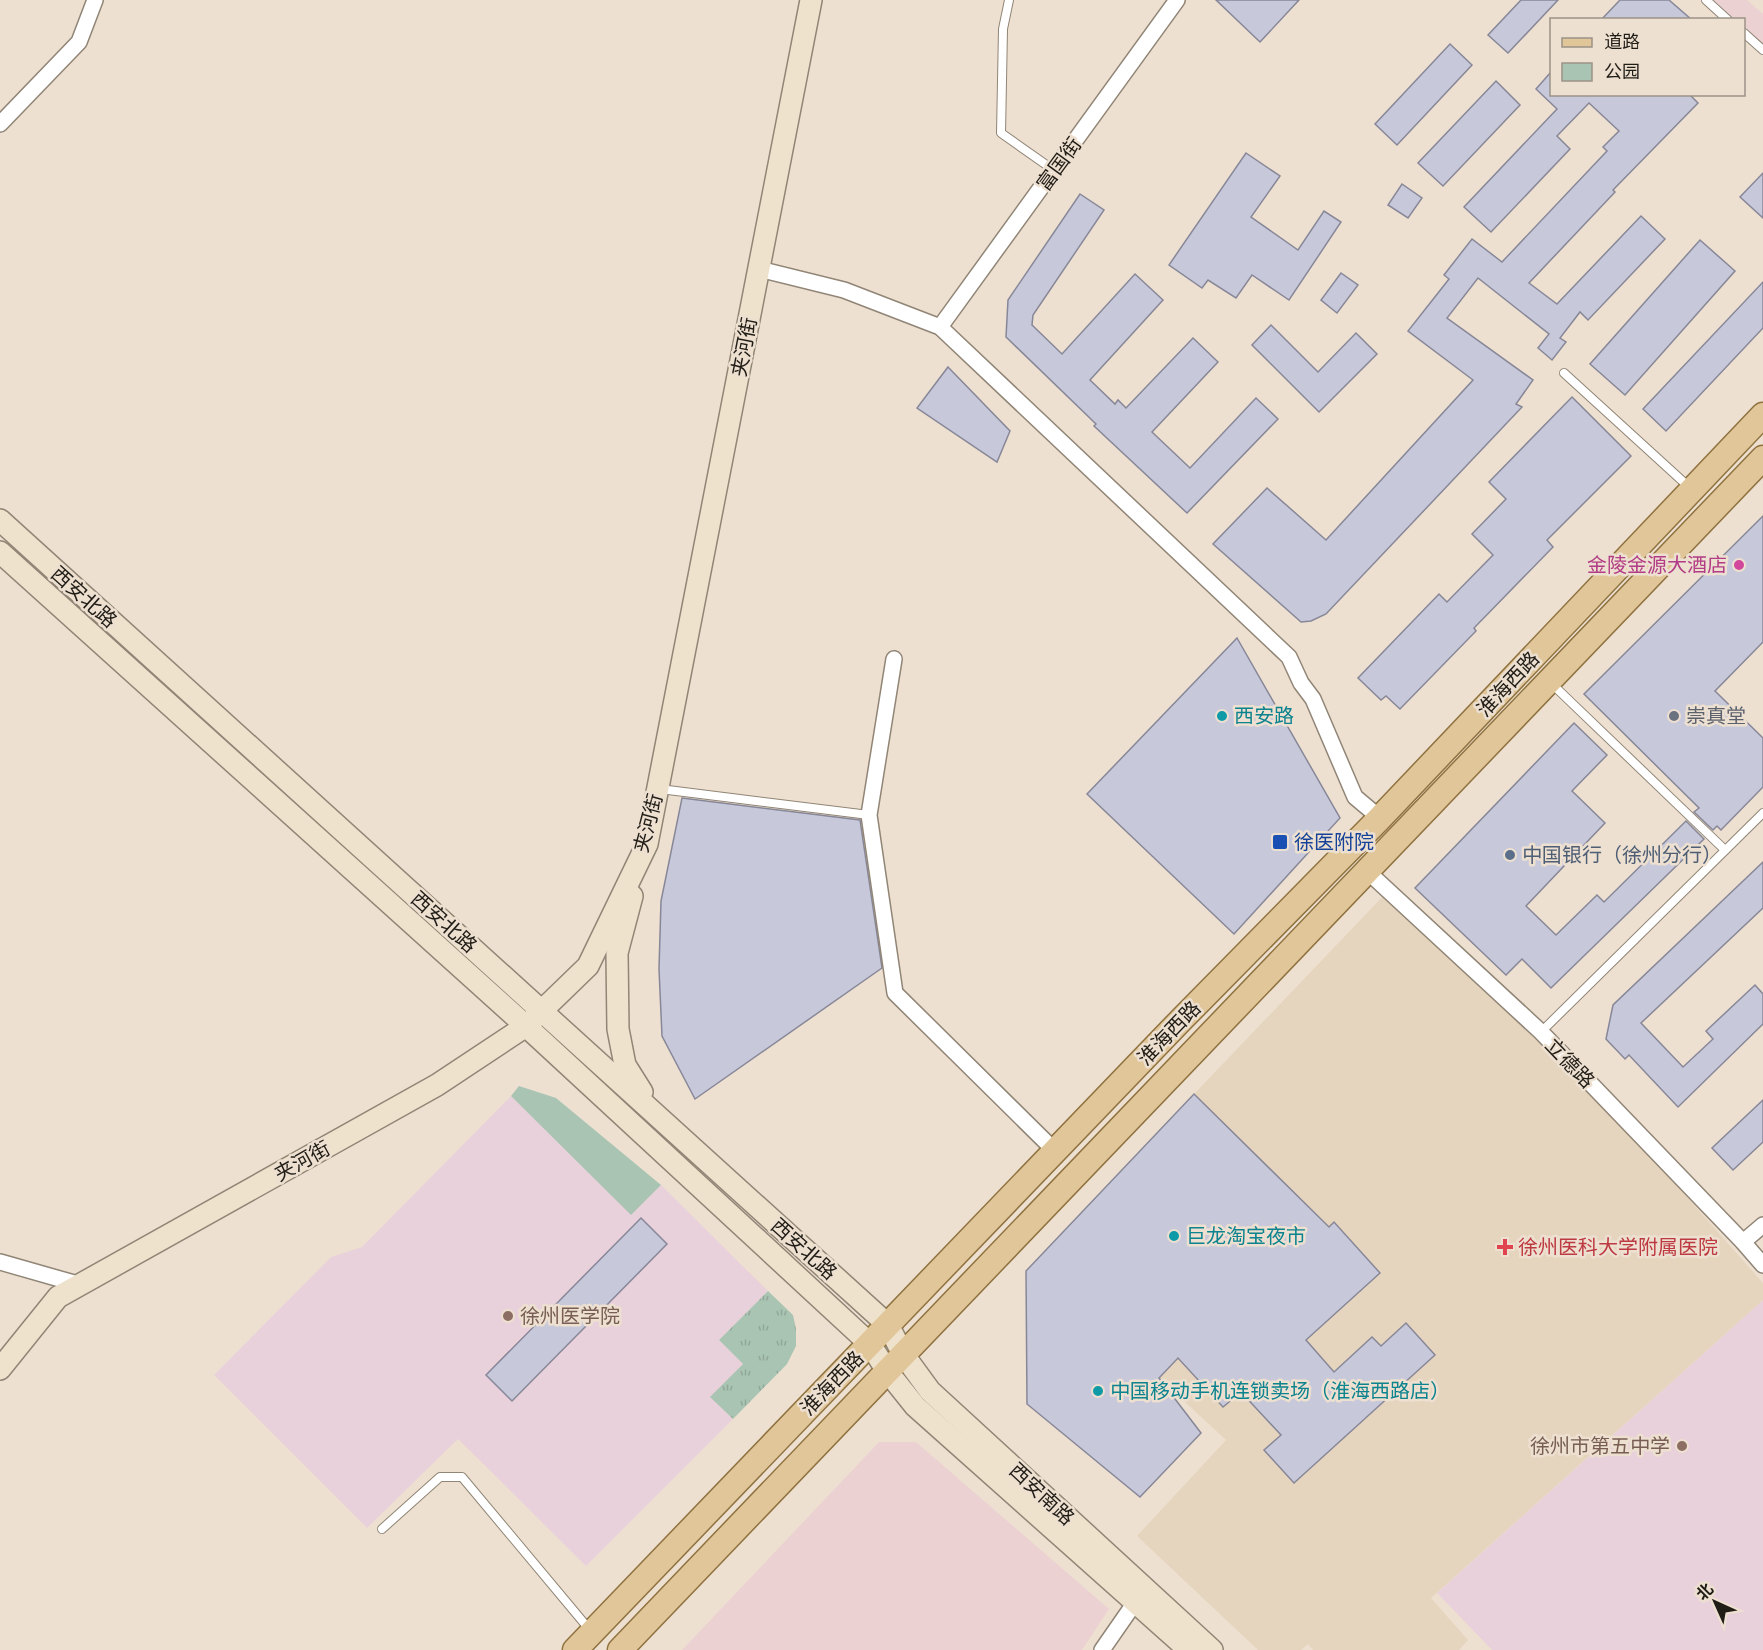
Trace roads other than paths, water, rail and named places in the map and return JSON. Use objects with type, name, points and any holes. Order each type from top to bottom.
[{"type":"main road","name":"夹河街","points":[[0,1369],[58,1297],[437,1085],[526,1026],[588,966],[647,844],[811,0]]},
{"type":"main road","name":"淮海西路","points":[[575,1650],[1055,1151],[1380,818],[1763,415]]},
{"type":"main road","name":"淮海西路","points":[[620,1650],[1549,681],[1761,464]]},
{"type":"main road","name":"西安北路","points":[[0,520],[888,1325]]},
{"type":"main road","name":"西安北路","points":[[0,552],[526,1026],[870,1344]]},
{"type":"main road","points":[[647,844],[617,952],[618,1029],[625,1065],[655,1113]]},
{"type":"main road","name":"西安南路","points":[[888,1325],[895,1363],[915,1406],[1189,1650]]},
{"type":"main road","name":"西安南路","points":[[870,1344],[930,1391],[1212,1650]]},
{"type":"street","points":[[0,124],[79,42],[94,0]]},
{"type":"street","name":"富国街","points":[[940,327],[1178,0]]},
{"type":"street","points":[[759,269],[844,290],[940,327],[1289,657],[1301,682],[1313,699],[1355,797],[1380,818]]},
{"type":"street","points":[[894,659],[869,815],[895,993],[1055,1151]]},
{"type":"street","name":"立德路","points":[[1367,871],[1541,1032],[1743,1242],[1763,1266]]},
{"type":"street","points":[[1743,1242],[1763,1225]]},
{"type":"street","points":[[0,1262],[81,1284]]},
{"type":"street","points":[[1102,1650],[1136,1601]]},
{"type":"lane","points":[[1009,0],[1003,29],[1001,133],[1055,171]]},
{"type":"lane","points":[[1706,0],[1726,18]]},
{"type":"lane","points":[[1745,35],[1763,51]]},
{"type":"lane","points":[[1564,373],[1691,490]]},
{"type":"lane","points":[[1549,681],[1725,850]]},
{"type":"lane","points":[[658,789],[869,815]]},
{"type":"lane","points":[[1541,1032],[1763,813]]},
{"type":"lane","points":[[381,1529],[441,1477],[462,1476],[592,1632]]},
{"type":"place","name":"金陵金源大酒店","points":[[1739,565]]},
{"type":"place","name":"西安路","points":[[1222,716]]},
{"type":"place","name":"崇真堂","points":[[1674,716]]},
{"type":"place","name":"徐医附院","points":[[1280,842]]},
{"type":"place","name":"中国银行（徐州分行）","points":[[1510,855]]},
{"type":"place","name":"巨龙淘宝夜市","points":[[1174,1236]]},
{"type":"place","name":"徐州医科大学附属医院","points":[[1505,1247]]},
{"type":"place","name":"徐州医学院","points":[[508,1316]]},
{"type":"place","name":"中国移动手机连锁卖场（淮海西路店）","points":[[1098,1391]]},
{"type":"place","name":"徐州市第五中学","points":[[1682,1446]]}]
